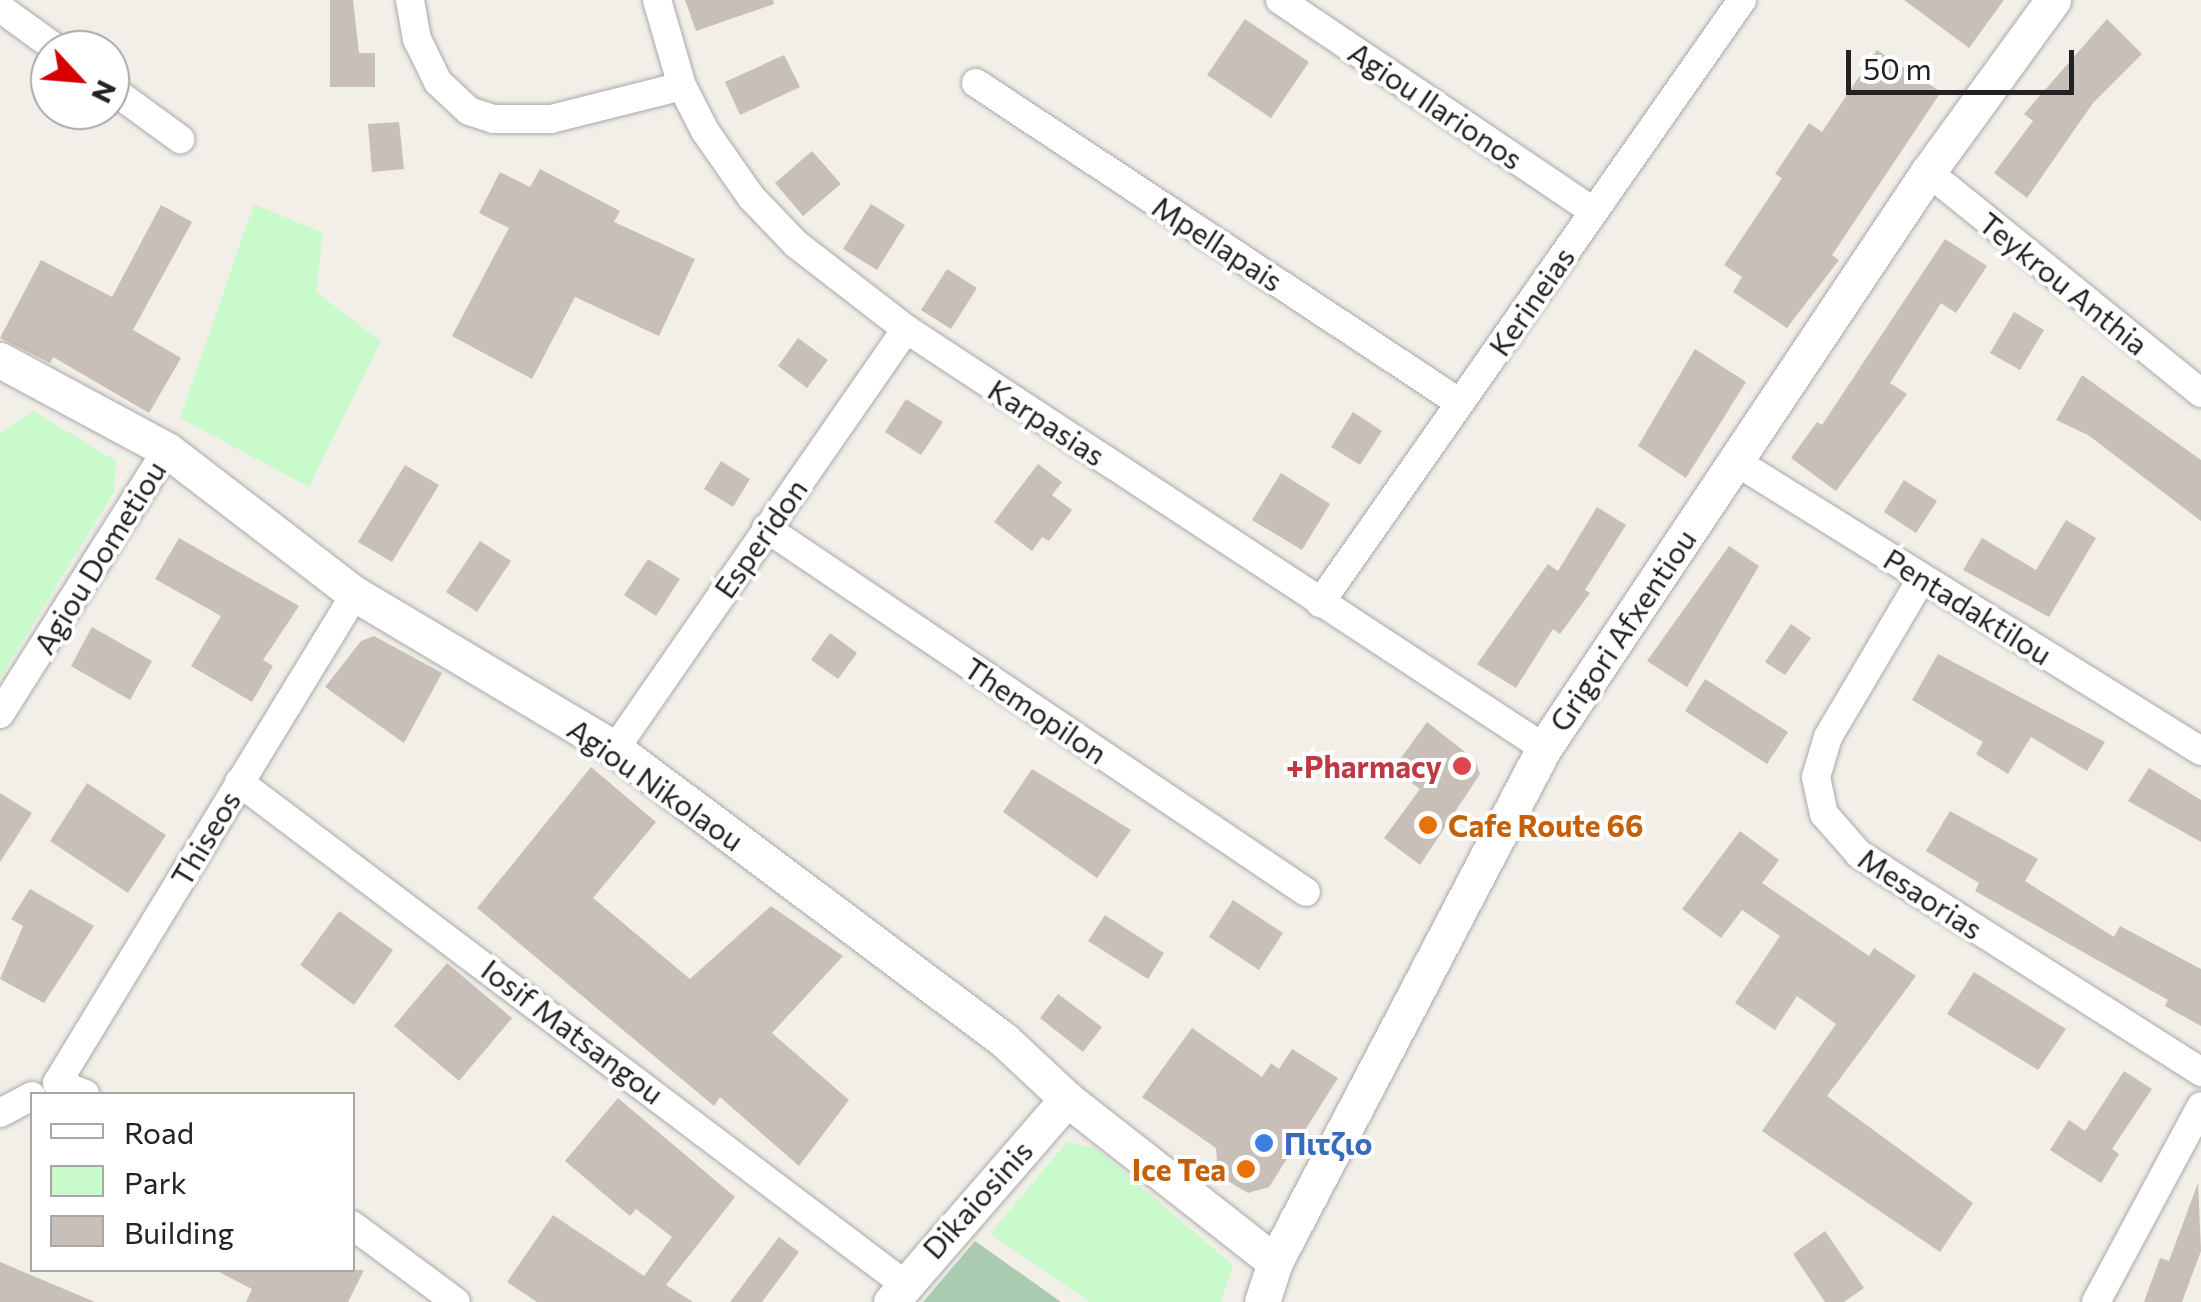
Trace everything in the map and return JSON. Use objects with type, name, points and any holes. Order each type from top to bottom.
[{"type":"street","points":[[410,0],[418,40],[438,82],[470,111],[493,119],[551,119],[682,86]]},
{"type":"street","name":"Karpasias","points":[[657,0],[682,86],[729,168],[772,221],[906,329],[1544,748]]},
{"type":"street","name":"Agiou Ilarionos","points":[[1280,0],[1593,211]]},
{"type":"street","name":"Kerineias","points":[[1320,603],[1742,0]]},
{"type":"street","name":"Grigori Afxentiou","points":[[1262,1302],[1275,1262],[1544,748],[1928,172],[2053,0]]},
{"type":"street","points":[[0,8],[30,30]]},
{"type":"street","name":"Mpellapais","points":[[976,83],[1460,403]]},
{"type":"street","points":[[130,102],[180,138]]},
{"type":"street","name":"Teykrou Anthia","points":[[1928,172],[2201,393]]},
{"type":"street","name":"Esperidon","points":[[615,749],[906,329]]},
{"type":"street","name":"Agiou Nikolaou","points":[[1,364],[167,450],[355,594],[615,749],[1004,1040],[1067,1099],[1275,1262]]},
{"type":"street","name":"Agiou Dometiou","points":[[0,714],[167,450]]},
{"type":"street","name":"Pentadaktilou","points":[[1735,460],[2201,752]]},
{"type":"street","name":"Themopilon","points":[[766,528],[1306,892]]},
{"type":"street","name":"Mesaorias","points":[[1922,578],[1828,737],[1816,777],[1824,814],[1858,854],[2201,1072]]},
{"type":"street","name":"Thiseos","points":[[42,1091],[355,594]]},
{"type":"street","name":"Iosif Matsangou","points":[[239,782],[896,1292]]},
{"type":"street","points":[[0,1113],[30,1097]]},
{"type":"street","name":"Dikaiosinis","points":[[896,1292],[1067,1099]]},
{"type":"street","points":[[2096,1302],[2201,1106]]},
{"type":"street","points":[[355,1227],[456,1302]]},
{"type":"green space","points":[[254,204],[323,233],[316,292],[381,341],[309,487],[180,418]]},
{"type":"green space","points":[[33,411],[116,461],[114,492],[0,678],[0,433]]},
{"type":"green space","points":[[1067,1142],[1097,1149],[1233,1265],[1221,1302],[1090,1302],[990,1234]]},
{"type":"green space","points":[[975,1241],[1061,1302],[923,1302]]},
{"type":"building","points":[[330,0],[353,0],[359,53],[375,53],[375,87],[330,87]]},
{"type":"building","points":[[685,0],[773,0],[774,4],[696,31]]},
{"type":"building","points":[[1904,0],[2004,0],[1969,48]]},
{"type":"building","points":[[1245,19],[1309,62],[1271,118],[1207,75]]},
{"type":"building","points":[[2107,19],[2142,54],[2093,103],[2027,198],[1994,173],[2033,121],[2024,114]]},
{"type":"building","points":[[1877,50],[1941,92],[1832,255],[1839,260],[1787,328],[1733,292],[1742,277],[1724,265],[1782,178],[1775,174],[1809,123],[1822,132]]},
{"type":"building","points":[[784,55],[800,87],[740,115],[725,82]]},
{"type":"building","points":[[399,122],[404,169],[372,172],[368,124]]},
{"type":"building","points":[[812,151],[841,184],[803,216],[775,183]]},
{"type":"building","points":[[540,169],[620,211],[614,222],[695,259],[659,336],[575,297],[532,379],[452,336],[509,228],[479,213],[500,172],[530,187]]},
{"type":"building","points":[[871,204],[905,225],[877,270],[843,249]]},
{"type":"building","points":[[161,205],[192,222],[133,330],[181,358],[149,413],[53,357],[50,363],[0,338],[41,260],[112,297]]},
{"type":"building","points":[[1945,239],[1987,266],[1956,313],[1941,303],[1890,383],[1907,394],[1836,491],[1791,458],[1817,422],[1822,425]]},
{"type":"building","points":[[947,269],[977,288],[951,329],[921,310]]},
{"type":"building","points":[[2014,312],[2044,330],[2020,370],[1990,353]]},
{"type":"building","points":[[798,338],[828,360],[807,388],[778,366]]},
{"type":"building","points":[[1695,349],[1746,382],[1686,478],[1638,446]]},
{"type":"building","points":[[2082,375],[2201,460],[2201,521],[2088,435],[2056,420]]},
{"type":"building","points":[[906,399],[943,422],[921,455],[885,432]]},
{"type":"building","points":[[1353,412],[1382,431],[1360,465],[1331,447]]},
{"type":"building","points":[[721,461],[750,479],[733,507],[704,489]]},
{"type":"building","points":[[1038,464],[1062,482],[1052,495],[1072,510],[1049,541],[1042,537],[1032,551],[994,522]]},
{"type":"building","points":[[405,465],[439,485],[392,562],[358,542]]},
{"type":"building","points":[[1281,473],[1330,504],[1302,550],[1252,520]]},
{"type":"building","points":[[1904,480],[1937,501],[1916,533],[1884,512]]},
{"type":"building","points":[[1597,507],[1626,525],[1585,590],[1590,593],[1560,634],[1553,629],[1516,688],[1477,664],[1548,564],[1558,571]]},
{"type":"building","points":[[2066,520],[2096,538],[2049,617],[1963,570],[1982,538],[2036,570]]},
{"type":"building","points":[[179,538],[299,606],[263,660],[273,666],[252,702],[191,666],[221,616],[155,579]]},
{"type":"building","points":[[480,541],[511,561],[477,612],[446,592]]},
{"type":"building","points":[[1729,546],[1759,566],[1687,687],[1647,661]]},
{"type":"building","points":[[648,559],[680,579],[656,616],[624,595]]},
{"type":"building","points":[[1791,624],[1811,638],[1785,675],[1765,662]]},
{"type":"building","points":[[92,627],[152,661],[130,700],[71,666]]},
{"type":"building","points":[[830,633],[857,653],[838,679],[811,660]]},
{"type":"building","points":[[374,636],[442,673],[404,743],[325,687],[361,641]]},
{"type":"building","points":[[1938,654],[2105,742],[2087,771],[2031,737],[2008,774],[1976,754],[1983,742],[1912,700]]},
{"type":"building","points":[[1705,679],[1788,732],[1767,764],[1685,711]]},
{"type":"building","points":[[1427,722],[1475,760],[1480,774],[1420,865],[1384,838],[1420,789],[1393,769]]},
{"type":"building","points":[[591,767],[656,822],[593,898],[690,979],[771,906],[843,956],[772,1033],[849,1100],[799,1166],[720,1097],[714,1106],[477,908]]},
{"type":"building","points":[[2149,768],[2201,800],[2201,842],[2128,801]]},
{"type":"building","points":[[1032,769],[1131,830],[1097,878],[1003,812]]},
{"type":"building","points":[[87,783],[166,835],[128,893],[50,841]]},
{"type":"building","points":[[0,793],[32,813],[0,862]]},
{"type":"building","points":[[1950,811],[2038,859],[2025,881],[2114,937],[2120,926],[2201,969],[2201,1026],[2165,1006],[2168,1000],[1975,891],[1979,883],[1926,851]]},
{"type":"building","points":[[1740,831],[1779,860],[1762,883],[1869,956],[1874,948],[1916,976],[1827,1096],[1973,1203],[1940,1252],[1762,1131],[1836,1024],[1797,996],[1775,1030],[1735,1003],[1780,936],[1742,910],[1721,938],[1682,909]]},
{"type":"building","points":[[30,889],[94,926],[44,1003],[0,979],[23,926],[11,919]]},
{"type":"building","points":[[1233,900],[1283,933],[1259,970],[1209,937]]},
{"type":"building","points":[[339,911],[393,950],[354,1005],[300,965]]},
{"type":"building","points":[[1105,915],[1164,953],[1148,979],[1088,941]]},
{"type":"building","points":[[447,963],[512,1018],[459,1081],[394,1026]]},
{"type":"building","points":[[1974,972],[2066,1029],[2038,1070],[1947,1014]]},
{"type":"building","points":[[1058,994],[1102,1027],[1083,1052],[1040,1018]]},
{"type":"building","points":[[1192,1028],[1262,1077],[1271,1063],[1279,1069],[1292,1049],[1338,1078],[1269,1187],[1248,1193],[1218,1175],[1216,1148],[1142,1097]]},
{"type":"building","points":[[2124,1071],[2152,1089],[2112,1149],[2119,1154],[2101,1183],[2050,1150],[2069,1120],[2085,1131]]},
{"type":"building","points":[[618,1098],[735,1197],[666,1285],[693,1302],[537,1302],[507,1282],[553,1215],[644,1276],[672,1237],[636,1209],[630,1216],[565,1161]]},
{"type":"building","points":[[2198,1183],[2201,1251],[2182,1302],[2144,1302],[2160,1258],[2169,1261]]},
{"type":"building","points":[[1825,1231],[1864,1288],[1844,1302],[1825,1302],[1793,1254]]},
{"type":"building","points":[[779,1237],[799,1252],[762,1302],[730,1302]]},
{"type":"building","points":[[0,1262],[95,1302],[0,1302]]},
{"type":"building","points":[[364,1270],[348,1302],[246,1302],[252,1289],[219,1272]]},
{"type":"place","name":"+Pharmacy","points":[[1462,766]]},
{"type":"place","name":"Cafe Route 66","points":[[1428,825]]},
{"type":"place","name":"Πιτζιο","points":[[1264,1143]]},
{"type":"place","name":"Ice Tea","points":[[1246,1169]]}]
